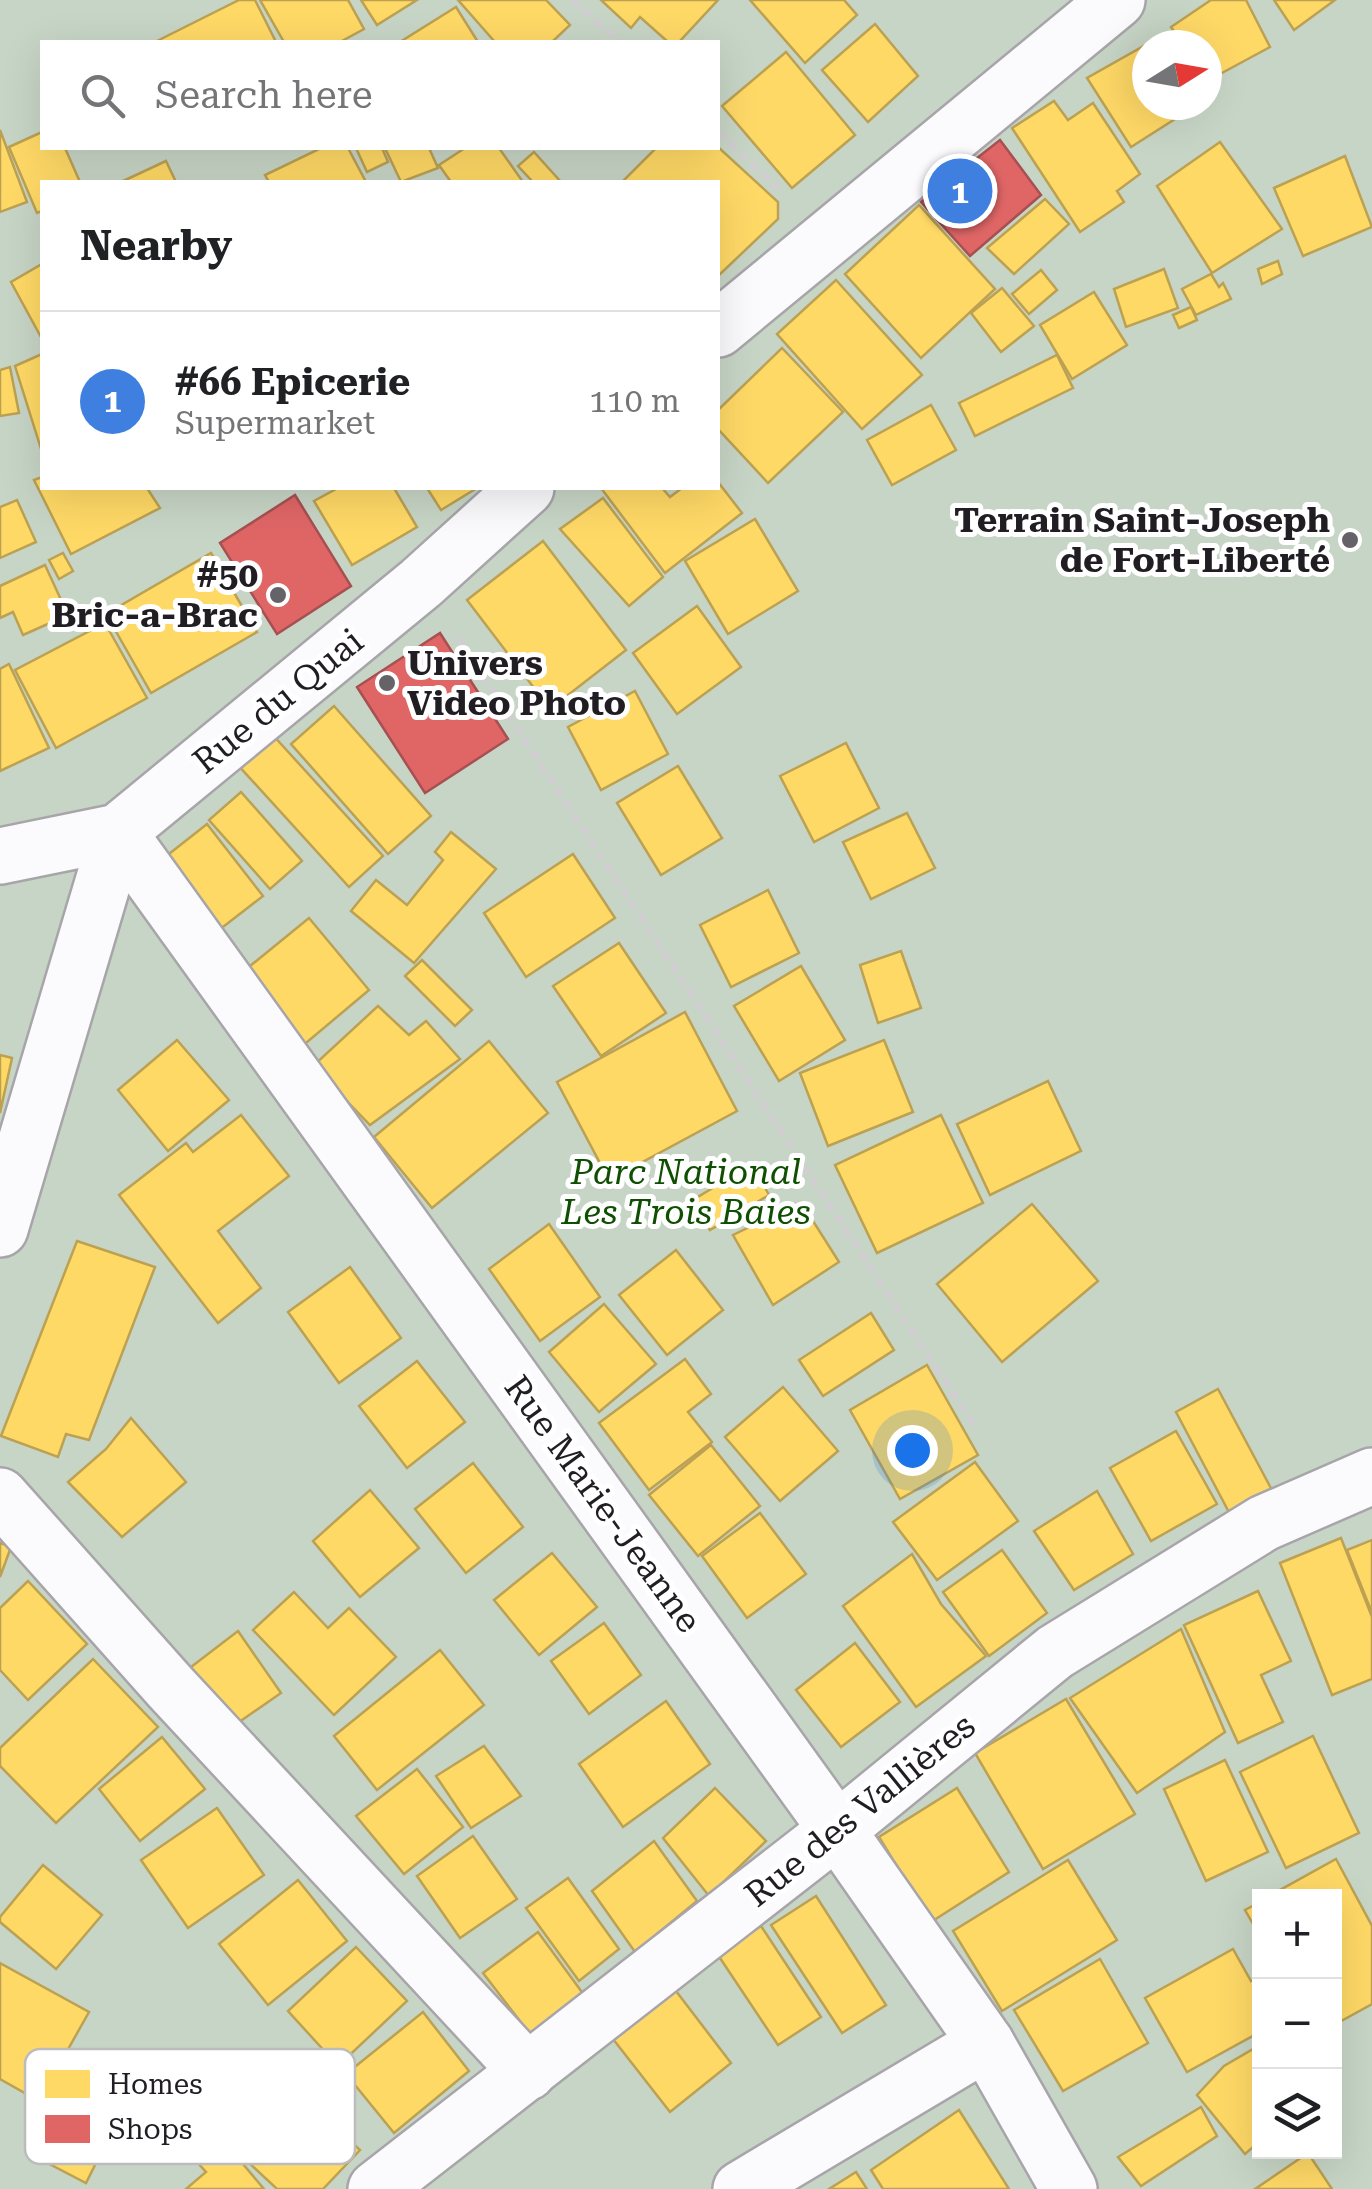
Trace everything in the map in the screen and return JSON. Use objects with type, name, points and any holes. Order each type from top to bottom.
[{"type":"street","points":[[720,327],[1117,0]]},
{"type":"street","name":"Rue du Quai","points":[[0,856],[118,832],[422,583],[524,490]]},
{"type":"street","points":[[0,1228],[118,832]]},
{"type":"street","name":"Rue Marie-Jeanne","points":[[118,832],[837,1830],[986,2043],[1068,2189]]},
{"type":"street","name":"Rue des Vallières","points":[[376,2189],[837,1830],[1055,1652],[1264,1523],[1372,1476]]},
{"type":"street","points":[[0,1496],[171,1688],[528,2072]]},
{"type":"street","points":[[741,2189],[986,2043]]},
{"type":"path","points":[[572,0],[617,40]]},
{"type":"path","points":[[720,134],[831,236]]},
{"type":"path","points":[[422,583],[973,1424]]},
{"type":"green space","name":"Parc National Les Trois Baies","points":[[0,0],[1372,0],[1372,2189],[0,2189]]},
{"type":"building: Homes","points":[[239,0],[255,0],[275,40],[159,40]]},
{"type":"building: Homes","points":[[260,0],[348,0],[364,29],[344,40],[283,40]]},
{"type":"building: Homes","points":[[361,0],[417,0],[377,25]]},
{"type":"building: Homes","points":[[458,0],[546,0],[570,25],[554,40],[493,40]]},
{"type":"building: Homes","points":[[601,0],[718,0],[681,40],[666,40],[640,17],[631,28]]},
{"type":"building: Homes","points":[[750,0],[844,0],[857,15],[805,63]]},
{"type":"building: Homes","points":[[1211,0],[1246,0],[1270,47],[1222,73],[1222,30],[1171,27]]},
{"type":"building: Homes","points":[[1274,0],[1335,0],[1294,30]]},
{"type":"building: Homes","points":[[456,7],[477,40],[403,40]]},
{"type":"building: Homes","points":[[875,24],[918,76],[868,122],[822,70]]},
{"type":"building: Homes","points":[[786,52],[855,135],[792,188],[722,106]]},
{"type":"building: Homes","points":[[1132,53],[1132,120],[1173,120],[1131,147],[1087,78]]},
{"type":"building: Homes","points":[[1054,101],[1068,120],[1093,103],[1140,174],[1117,191],[1124,202],[1080,232],[1012,128]]},
{"type":"building: Homes","points":[[0,130],[27,202],[0,212]]},
{"type":"building: Homes","points":[[40,133],[40,150],[66,150],[79,180],[40,180],[37,213],[9,147]]},
{"type":"building: Homes","points":[[1220,142],[1282,229],[1212,273],[1157,186]]},
{"type":"building: Homes","points":[[720,149],[778,202],[778,219],[720,274],[720,180],[624,180],[654,150]]},
{"type":"building: Homes","points":[[317,150],[349,150],[365,180],[268,180],[265,175]]},
{"type":"building: Homes","points":[[357,150],[383,150],[388,162],[367,172]]},
{"type":"building: Homes","points":[[386,150],[430,150],[438,168],[400,180]]},
{"type":"building: Homes","points":[[462,150],[500,150],[522,180],[450,180],[439,165]]},
{"type":"building: Homes","points":[[534,152],[559,180],[531,180],[518,166]]},
{"type":"building: Homes","points":[[1345,156],[1372,227],[1303,256],[1274,188]]},
{"type":"building: Homes","points":[[166,161],[175,180],[125,180]]},
{"type":"building: Homes","points":[[1045,199],[1069,224],[1014,274],[987,248]]},
{"type":"building: Homes","points":[[919,205],[995,289],[921,358],[845,274]]},
{"type":"building: Homes","points":[[1278,261],[1282,274],[1262,284],[1258,269]]},
{"type":"building: Homes","points":[[40,265],[40,335],[11,282]]},
{"type":"building: Homes","points":[[1164,269],[1178,308],[1126,327],[1114,289]]},
{"type":"building: Homes","points":[[1041,270],[1057,290],[1029,314],[1012,294]]},
{"type":"building: Homes","points":[[1211,274],[1219,287],[1223,283],[1231,299],[1196,315],[1182,289]]},
{"type":"building: Homes","points":[[836,280],[922,375],[862,429],[777,334]]},
{"type":"building: Homes","points":[[1002,288],[1034,326],[1001,352],[971,313]]},
{"type":"building: Homes","points":[[1094,292],[1127,345],[1072,379],[1040,325]]},
{"type":"building: Homes","points":[[1191,307],[1197,320],[1179,328],[1173,315]]},
{"type":"building: Homes","points":[[782,348],[843,412],[768,483],[720,431],[720,408]]},
{"type":"building: Homes","points":[[40,355],[40,446],[15,366]]},
{"type":"building: Homes","points":[[1057,355],[1073,388],[975,436],[959,403]]},
{"type":"building: Homes","points":[[10,367],[19,413],[0,416],[0,370]]},
{"type":"building: Homes","points":[[931,405],[956,450],[892,485],[867,440]]},
{"type":"building: Homes","points":[[40,478],[40,490],[148,490],[160,508],[71,554],[34,480]]},
{"type":"building: Homes","points":[[720,485],[742,513],[665,573],[603,490],[664,490],[670,497],[679,490],[720,490]]},
{"type":"building: Homes","points":[[334,490],[395,490],[417,527],[352,565],[314,501]]},
{"type":"building: Homes","points":[[428,490],[474,490],[441,510]]},
{"type":"building: Homes","points":[[603,498],[663,577],[629,606],[560,529]]},
{"type":"building: Homes","points":[[17,500],[36,542],[0,558],[0,507]]},
{"type":"building: Homes","points":[[755,519],[798,591],[728,634],[685,561]]},
{"type":"building: Homes","points":[[543,541],[626,650],[550,709],[467,600]]},
{"type":"building: Homes","points":[[63,553],[73,571],[59,579],[49,560]]},
{"type":"building: Homes","points":[[211,553],[257,632],[151,693],[106,614]]},
{"type":"building: Homes","points":[[45,565],[68,615],[23,635],[13,612],[0,618],[0,586]]},
{"type":"building: Homes","points":[[697,606],[741,667],[677,714],[633,653]]},
{"type":"building: Homes","points":[[105,623],[147,698],[56,748],[15,670]]},
{"type":"building: Homes","points":[[9,664],[49,748],[0,771],[0,669]]},
{"type":"building: Homes","points":[[635,691],[668,754],[601,790],[568,727]]},
{"type":"building: Homes","points":[[334,706],[431,816],[388,854],[291,744]]},
{"type":"building: Homes","points":[[271,733],[383,856],[349,887],[237,764]]},
{"type":"building: Homes","points":[[846,743],[879,808],[814,842],[780,776]]},
{"type":"building: Homes","points":[[678,766],[722,838],[661,875],[617,803]]},
{"type":"building: Homes","points":[[241,792],[302,861],[270,889],[209,820]]},
{"type":"building: Homes","points":[[907,813],[935,868],[871,899],[843,842]]},
{"type":"building: Homes","points":[[207,824],[263,896],[210,937],[155,865]]},
{"type":"building: Homes","points":[[451,832],[496,869],[414,963],[351,911],[376,880],[407,905],[443,860],[435,852]]},
{"type":"building: Homes","points":[[573,854],[615,918],[526,977],[484,913]]},
{"type":"building: Homes","points":[[768,890],[799,953],[731,987],[700,925]]},
{"type":"building: Homes","points":[[309,918],[369,990],[300,1048],[239,975]]},
{"type":"building: Homes","points":[[619,943],[666,1013],[601,1056],[553,986]]},
{"type":"building: Homes","points":[[901,951],[921,1008],[878,1023],[860,965]]},
{"type":"building: Homes","points":[[422,960],[472,1010],[455,1026],[405,976]]},
{"type":"building: Homes","points":[[801,966],[845,1040],[779,1081],[734,1006]]},
{"type":"building: Homes","points":[[378,1006],[409,1035],[426,1021],[460,1059],[370,1125],[313,1066]]},
{"type":"building: Homes","points":[[685,1012],[737,1111],[609,1180],[557,1082]]},
{"type":"building: Homes","points":[[177,1040],[229,1100],[168,1151],[118,1090]]},
{"type":"building: Homes","points":[[884,1040],[913,1112],[828,1146],[800,1073]]},
{"type":"building: Homes","points":[[489,1041],[548,1113],[432,1208],[374,1137]]},
{"type":"building: Homes","points":[[0,1055],[12,1058],[0,1113]]},
{"type":"building: Homes","points":[[1048,1081],[1081,1151],[990,1195],[957,1124]]},
{"type":"building: Homes","points":[[241,1115],[289,1176],[218,1231],[261,1288],[218,1323],[119,1195],[186,1143],[193,1152]]},
{"type":"building: Homes","points":[[941,1115],[983,1203],[877,1253],[835,1165]]},
{"type":"building: Homes","points":[[752,1164],[769,1195],[710,1230],[693,1200]]},
{"type":"building: Homes","points":[[801,1202],[839,1262],[773,1305],[733,1235]]},
{"type":"building: Homes","points":[[1032,1204],[1098,1281],[1002,1362],[937,1284]]},
{"type":"building: Homes","points":[[549,1224],[600,1297],[540,1341],[489,1269]]},
{"type":"building: Homes","points":[[77,1241],[155,1267],[89,1440],[66,1434],[58,1457],[1,1436]]},
{"type":"building: Homes","points":[[676,1250],[723,1310],[667,1355],[619,1295]]},
{"type":"building: Homes","points":[[350,1267],[401,1338],[339,1383],[288,1312]]},
{"type":"building: Homes","points":[[604,1304],[656,1364],[599,1412],[549,1352]]},
{"type":"building: Homes","points":[[871,1313],[894,1350],[823,1396],[799,1360]]},
{"type":"building: Homes","points":[[685,1359],[711,1394],[688,1412],[712,1442],[649,1490],[599,1423]]},
{"type":"building: Homes","points":[[417,1361],[465,1422],[407,1468],[359,1406]]},
{"type":"building: Homes","points":[[927,1365],[978,1455],[900,1499],[850,1410]]},
{"type":"building: Homes","points":[[783,1387],[838,1451],[780,1501],[725,1437]]},
{"type":"building: Homes","points":[[1218,1389],[1273,1492],[1231,1516],[1176,1412]]},
{"type":"building: Homes","points":[[131,1418],[186,1482],[122,1537],[68,1482],[106,1449]]},
{"type":"building: Homes","points":[[1176,1431],[1217,1504],[1151,1541],[1110,1468]]},
{"type":"building: Homes","points":[[711,1445],[760,1506],[698,1556],[649,1495]]},
{"type":"building: Homes","points":[[975,1462],[1018,1521],[937,1580],[893,1522]]},
{"type":"building: Homes","points":[[473,1463],[523,1527],[466,1573],[415,1509]]},
{"type":"building: Homes","points":[[370,1490],[419,1548],[360,1597],[313,1541]]},
{"type":"building: Homes","points":[[1097,1491],[1133,1554],[1074,1590],[1034,1531]]},
{"type":"building: Homes","points":[[760,1513],[806,1574],[747,1618],[702,1556]]},
{"type":"building: Homes","points":[[1341,1538],[1372,1617],[1372,1679],[1332,1695],[1280,1563]]},
{"type":"building: Homes","points":[[1372,1540],[1372,1613],[1347,1550]]},
{"type":"building: Homes","points":[[0,1543],[11,1547],[0,1577]]},
{"type":"building: Homes","points":[[1002,1550],[1047,1613],[989,1656],[943,1592]]},
{"type":"building: Homes","points":[[552,1553],[597,1607],[539,1655],[494,1600]]},
{"type":"building: Homes","points":[[912,1554],[941,1604],[986,1656],[916,1707],[843,1606]]},
{"type":"building: Homes","points":[[28,1581],[87,1644],[28,1700],[0,1670],[0,1608]]},
{"type":"building: Homes","points":[[1258,1591],[1291,1661],[1261,1675],[1283,1722],[1238,1743],[1184,1625]]},
{"type":"building: Homes","points":[[294,1592],[328,1628],[349,1608],[396,1657],[334,1715],[253,1630]]},
{"type":"building: Homes","points":[[604,1623],[641,1675],[589,1714],[551,1661]]},
{"type":"building: Homes","points":[[1181,1629],[1225,1732],[1137,1793],[1070,1698]]},
{"type":"building: Homes","points":[[238,1631],[281,1693],[232,1727],[191,1667]]},
{"type":"building: Homes","points":[[855,1643],[900,1702],[841,1747],[796,1690]]},
{"type":"building: Homes","points":[[440,1650],[484,1705],[377,1790],[334,1736]]},
{"type":"building: Homes","points":[[93,1659],[158,1727],[56,1823],[0,1766],[0,1748]]},
{"type":"building: Homes","points":[[1066,1699],[1135,1814],[1043,1869],[975,1753]]},
{"type":"building: Homes","points":[[666,1701],[710,1764],[623,1827],[579,1764]]},
{"type":"building: Homes","points":[[1313,1736],[1359,1833],[1286,1868],[1240,1772]]},
{"type":"building: Homes","points":[[162,1737],[205,1789],[140,1841],[99,1789]]},
{"type":"building: Homes","points":[[484,1746],[521,1796],[471,1828],[436,1776]]},
{"type":"building: Homes","points":[[1225,1760],[1268,1852],[1206,1881],[1164,1789]]},
{"type":"building: Homes","points":[[417,1769],[463,1827],[404,1874],[356,1816]]},
{"type":"building: Homes","points":[[715,1788],[766,1841],[709,1896],[663,1838]]},
{"type":"building: Homes","points":[[957,1788],[1009,1872],[931,1922],[879,1837]]},
{"type":"building: Homes","points":[[217,1808],[264,1875],[188,1928],[141,1860]]},
{"type":"building: Homes","points":[[473,1836],[517,1899],[460,1938],[417,1876]]},
{"type":"building: Homes","points":[[654,1841],[697,1901],[635,1952],[592,1891]]},
{"type":"building: Homes","points":[[1336,1859],[1372,1926],[1372,2004],[1342,2021],[1342,1889],[1282,1889]]},
{"type":"building: Homes","points":[[1068,1860],[1117,1940],[1002,2011],[953,1931]]},
{"type":"building: Homes","points":[[43,1865],[102,1915],[56,1969],[0,1922],[0,1917]]},
{"type":"building: Homes","points":[[568,1878],[619,1949],[579,1981],[526,1908]]},
{"type":"building: Homes","points":[[298,1880],[347,1941],[268,2005],[219,1944]]},
{"type":"building: Homes","points":[[816,1896],[886,2005],[842,2033],[771,1925]]},
{"type":"building: Homes","points":[[761,1926],[821,2017],[778,2045],[718,1955]]},
{"type":"building: Homes","points":[[538,1932],[584,1995],[530,2034],[483,1973]]},
{"type":"building: Homes","points":[[356,1947],[407,2001],[355,2050],[323,2049],[288,2011]]},
{"type":"building: Homes","points":[[1233,1949],[1252,1980],[1252,2036],[1187,2072],[1145,1998]]},
{"type":"building: Homes","points":[[1100,1959],[1148,2043],[1063,2091],[1014,2010]]},
{"type":"building: Homes","points":[[0,1963],[89,2012],[68,2049],[25,2049],[25,2093],[0,2079]]},
{"type":"building: Homes","points":[[676,1991],[731,2063],[670,2112],[613,2039]]},
{"type":"building: Homes","points":[[423,2012],[469,2071],[394,2133],[355,2085],[355,2067]]},
{"type":"building: Homes","points":[[1252,2050],[1252,2148],[1245,2154],[1197,2095],[1224,2066]]},
{"type":"building: Homes","points":[[1201,2107],[1217,2136],[1141,2186],[1118,2157]]},
{"type":"building: Homes","points":[[959,2110],[1009,2189],[883,2189],[871,2170]]},
{"type":"building: Homes","points":[[1299,2159],[1312,2159],[1332,2189],[1255,2189]]},
{"type":"building: Homes","points":[[49,2164],[96,2164],[86,2183]]},
{"type":"building: Homes","points":[[199,2164],[243,2164],[264,2189],[186,2189],[206,2172]]},
{"type":"building: Homes","points":[[250,2164],[347,2164],[323,2189],[277,2189]]},
{"type":"building: Homes","points":[[856,2172],[867,2189],[829,2189]]},
{"type":"building: Shops","points":[[1000,140],[1041,195],[970,256],[921,202]]},
{"type":"building: Shops","points":[[295,495],[351,586],[277,634],[220,543]]},
{"type":"building: Shops","points":[[440,633],[508,739],[425,793],[357,687]]},
{"type":"place","name":"#66 Epicerie","points":[[960,191]]},
{"type":"place","name":"Terrain Saint-Joseph de Fort-Liberté","points":[[1350,540]]},
{"type":"place","name":"#50 Bric-a-Brac","points":[[278,595]]},
{"type":"place","name":"Univers Video Photo","points":[[387,683]]}]
